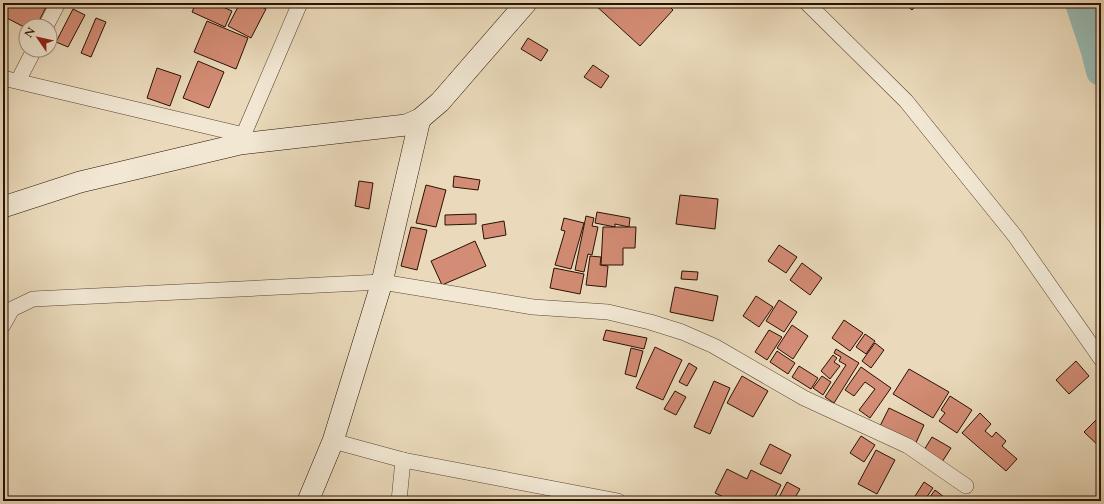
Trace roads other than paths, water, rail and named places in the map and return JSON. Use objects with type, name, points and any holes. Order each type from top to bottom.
[{"type":"street","points":[[50,18],[58,3]]},
{"type":"street","points":[[242,139],[300,3]]},
{"type":"street","points":[[3,208],[80,182],[242,139],[406,125],[420,119],[440,102],[526,3]]},
{"type":"street","points":[[807,3],[906,101],[1015,236],[1101,359]]},
{"type":"street","points":[[18,81],[30,58]]},
{"type":"street","points":[[3,78],[242,139]]},
{"type":"street","points":[[308,501],[333,440],[382,282],[420,119]]},
{"type":"street","points":[[3,325],[12,309],[33,299],[382,282],[534,307],[608,312],[650,322],[682,332],[714,346],[804,398],[908,446],[966,486]]},
{"type":"street","points":[[333,440],[403,460],[618,501]]},
{"type":"street","points":[[399,501],[403,460]]},
{"type":"waterway","points":[[1080,3],[1101,71]]}]
